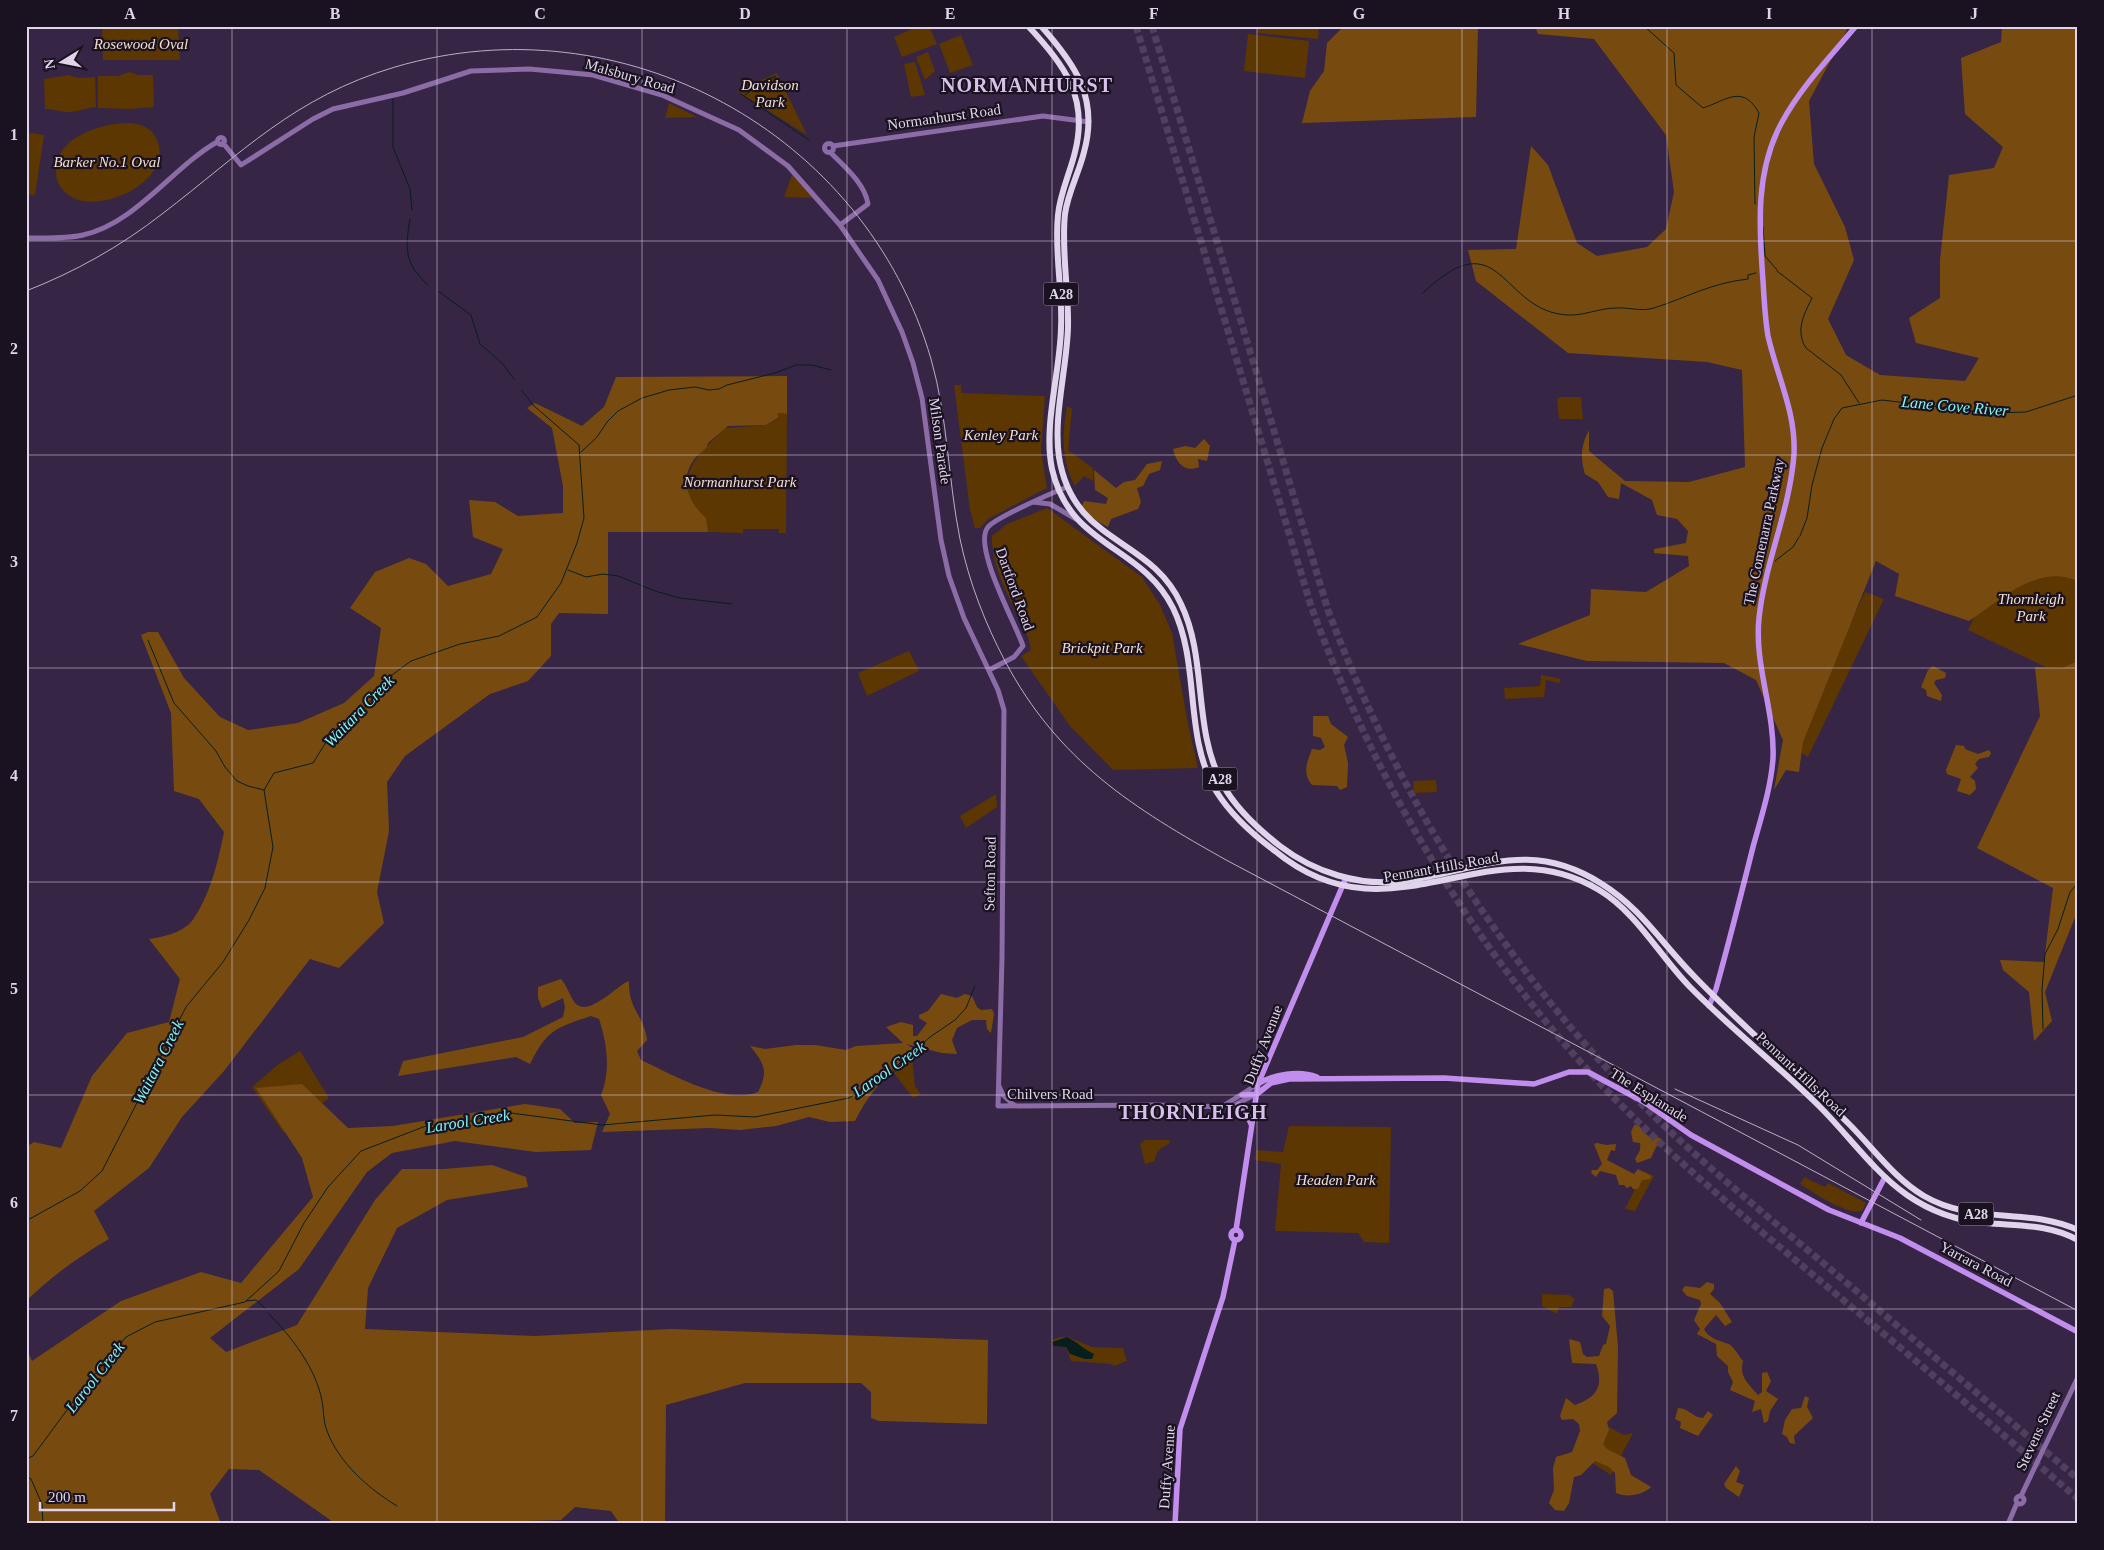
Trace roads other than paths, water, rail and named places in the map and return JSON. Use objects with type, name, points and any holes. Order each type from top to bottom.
[{"type":"highway","name":"Pennant Hills Road","points":[[1028,26],[1057,58],[1066,73],[1076,95],[1078,121],[1076,150],[1058,214],[1061,326],[1049,445],[1051,466],[1059,490],[1076,519],[1095,537],[1141,568],[1160,588],[1174,610],[1184,646],[1201,755],[1212,783],[1227,807],[1248,829],[1291,864],[1313,877],[1343,887],[1371,890],[1400,889],[1497,869],[1534,870],[1566,876],[1598,890],[1619,906],[1679,975],[1709,1006],[1819,1106],[1885,1177],[1904,1193],[1943,1214],[1973,1222],[2047,1228],[2078,1240]]},
{"type":"highway","name":"Pennant Hills Road","points":[[1040,26],[1063,51],[1075,68],[1084,93],[1089,122],[1085,149],[1068,197],[1064,223],[1068,331],[1058,444],[1060,464],[1067,487],[1076,503],[1091,521],[1107,536],[1145,559],[1175,592],[1189,624],[1193,641],[1211,756],[1217,773],[1231,798],[1251,822],[1285,850],[1312,866],[1346,878],[1372,882],[1400,882],[1485,862],[1517,859],[1541,861],[1575,870],[1606,886],[1640,914],[1687,970],[1825,1100],[1909,1186],[1946,1206],[1987,1216],[2048,1219],[2078,1230]]},
{"type":"highway","points":[[1875,1151],[1887,1172],[1885,1177]]},
{"type":"main road","name":"The Comenarra Parkway","points":[[1709,1006],[1770,777],[1772,733],[1759,654],[1759,622],[1766,578],[1790,481],[1794,454],[1791,412],[1772,351],[1766,318],[1760,223],[1761,189],[1767,160],[1781,124],[1801,93],[1856,26]]},
{"type":"main road","name":"Duffy Avenue","points":[[1175,1524],[1180,1429],[1223,1297],[1235,1240],[1240,1236],[1236,1230],[1258,1084],[1338,902],[1346,878]]},
{"type":"main road","name":"The Esplanade","points":[[1257,1094],[1271,1083],[1317,1077],[1444,1078],[1531,1084],[1542,1083],[1569,1072],[1588,1072],[1644,1102],[1691,1135],[1829,1210],[1861,1223]]},
{"type":"main road","name":"The Esplanade","points":[[1258,1084],[1273,1077],[1283,1075],[1311,1075],[1317,1077]]},
{"type":"main road","points":[[1258,1084],[1271,1083]]},
{"type":"main road","points":[[1242,1095],[1257,1094]]},
{"type":"main road","points":[[1239,1105],[1246,1112],[1252,1126]]},
{"type":"main road","points":[[1861,1223],[1885,1177]]},
{"type":"main road","name":"Yarrara Road","points":[[1861,1223],[1900,1238],[2078,1332]]},
{"type":"street","name":"Malsbury Road","points":[[26,238],[82,235],[119,219],[222,144],[239,162],[313,118],[332,109],[404,93],[471,71],[529,69],[593,75],[662,95],[739,130],[788,166],[840,225]]},
{"type":"street","name":"Normanhurst Road","points":[[840,225],[865,205],[864,189],[831,153],[833,146],[1043,116],[1089,122]]},
{"type":"street","name":"Milson Parade","points":[[840,225],[878,280],[902,332],[913,363],[922,398],[941,540],[947,567],[964,618],[988,670]]},
{"type":"street","name":"Dartford Road","points":[[988,670],[1014,656],[1022,649],[1022,644],[1002,600],[984,540],[988,527],[1033,502],[1067,487]]},
{"type":"street","points":[[1033,502],[1050,504],[1076,519]]},
{"type":"street","name":"Sefton Road","points":[[988,670],[998,690],[1004,710],[1002,960],[998,1106]]},
{"type":"street","points":[[998,1082],[1003,1095],[1016,1106]]},
{"type":"street","points":[[1223,1106],[1258,1084]]},
{"type":"street","name":"Chilvers Road","points":[[998,1106],[1231,1107],[1239,1105],[1257,1094]]},
{"type":"street","name":"Stevens Street","points":[[2008,1524],[2017,1503],[2023,1502],[2022,1496],[2078,1377]]},
{"type":"waterway","points":[[1644,26],[1674,53],[1676,85],[1703,108],[1727,98],[1741,97],[1753,104],[1759,113],[1754,137],[1755,204]]},
{"type":"waterway","points":[[745,95],[766,80],[776,76]]},
{"type":"waterway","points":[[741,94],[809,140]]},
{"type":"waterway","name":"Waitara Creek","points":[[393,99],[393,147],[410,189],[412,210]]},
{"type":"waterway","name":"Waitara Creek","points":[[410,219],[407,239],[408,255],[414,270],[428,285]]},
{"type":"waterway","points":[[1763,227],[1765,256],[1777,270]]},
{"type":"waterway","name":"Lane Cove River","points":[[1423,293],[1449,272],[1469,264],[1486,266],[1500,274],[1528,300],[1545,310],[1574,315],[1610,308],[1644,310],[1654,308],[1711,287],[1748,279],[1748,275],[1756,273]]},
{"type":"waterway","points":[[1777,271],[1812,298],[1804,316],[1801,329],[1801,335],[1806,348],[1841,375],[1859,403]]},
{"type":"waterway","name":"Waitara Creek","points":[[438,291],[471,315],[480,344],[502,363],[514,379]]},
{"type":"waterway","points":[[581,452],[597,437],[607,422],[618,411],[642,398],[669,390],[695,387],[709,390],[719,389],[796,365],[812,365],[831,370]]},
{"type":"waterway","name":"Waitara Creek","points":[[26,1221],[80,1191],[102,1171],[186,1007],[223,962],[249,920],[265,888],[273,847],[264,790],[274,773],[313,763],[328,739],[352,723],[392,675],[411,661],[460,644],[499,636],[537,617],[561,583],[577,543],[584,518],[579,445],[533,405],[522,391]]},
{"type":"waterway","name":"Lane Cove River","points":[[1800,536],[1807,518],[1812,485],[1822,448],[1834,419],[1842,408],[1882,400],[1990,413],[2026,412],[2078,395]]},
{"type":"waterway","points":[[1775,561],[1793,547],[1799,537]]},
{"type":"waterway","points":[[568,570],[586,577],[603,574],[618,576],[655,591],[680,598],[732,604]]},
{"type":"waterway","points":[[148,640],[174,703],[216,751],[225,767],[237,781],[264,790]]},
{"type":"waterway","points":[[2043,1029],[2042,990],[2045,954],[2058,929],[2070,892],[2078,883]]},
{"type":"waterway","name":"Larool Creek","points":[[26,1459],[33,1456],[81,1391],[126,1337],[155,1322],[245,1302],[279,1271],[304,1223],[328,1187],[361,1151],[431,1124],[439,1127],[455,1126],[481,1118],[511,1113],[602,1125],[715,1115],[755,1117],[849,1098],[891,1071],[930,1037],[955,1020],[966,1008],[975,986]]},
{"type":"waterway","points":[[246,1301],[256,1300],[266,1309]]},
{"type":"waterway","points":[[268,1313],[294,1342],[308,1365],[319,1389],[327,1431],[339,1454],[356,1474],[376,1492],[397,1506]]},
{"type":"waterway","points":[[26,1476],[31,1479],[42,1504],[43,1524]]},
{"type":"tunnel","points":[[1136,26],[1311,606],[1336,671],[1364,734],[1395,795],[1429,855],[1466,914],[1548,1025],[1594,1077],[1646,1129],[1728,1203],[2078,1499]]},
{"type":"tunnel","points":[[1152,26],[1328,610],[1380,733],[1410,792],[1443,850],[1517,960],[1558,1012],[1602,1063],[1651,1113],[1729,1184],[2078,1479]]},
{"type":"railway","points":[[26,291],[80,267],[130,237],[244,149],[298,111],[327,94],[359,79],[395,67],[480,51],[565,52],[647,70],[723,103],[792,149],[851,208],[898,279],[931,359],[937,381],[960,539],[968,571],[984,617],[1005,661],[1026,696],[1049,727],[1101,779],[1130,801],[1228,861],[2078,1311]]},
{"type":"railway","points":[[1675,1089],[1798,1145],[1921,1220]]},
{"type":"district","name":"NORMANHURST","points":[[1027,85]]},
{"type":"district","name":"THORNLEIGH","points":[[1193,1112]]},
{"type":"park label","name":"Rosewood Oval","points":[[141,44]]},
{"type":"park label","name":"Davidson Park","points":[[770,94]]},
{"type":"park label","name":"Barker No.1 Oval","points":[[107,162]]},
{"type":"park label","name":"Kenley Park","points":[[1001,435]]},
{"type":"park label","name":"Normanhurst Park","points":[[740,482]]},
{"type":"park label","name":"Thornleigh Park","points":[[2031,608]]},
{"type":"park label","name":"Brickpit Park","points":[[1102,648]]},
{"type":"park label","name":"Headen Park","points":[[1336,1180]]}]
